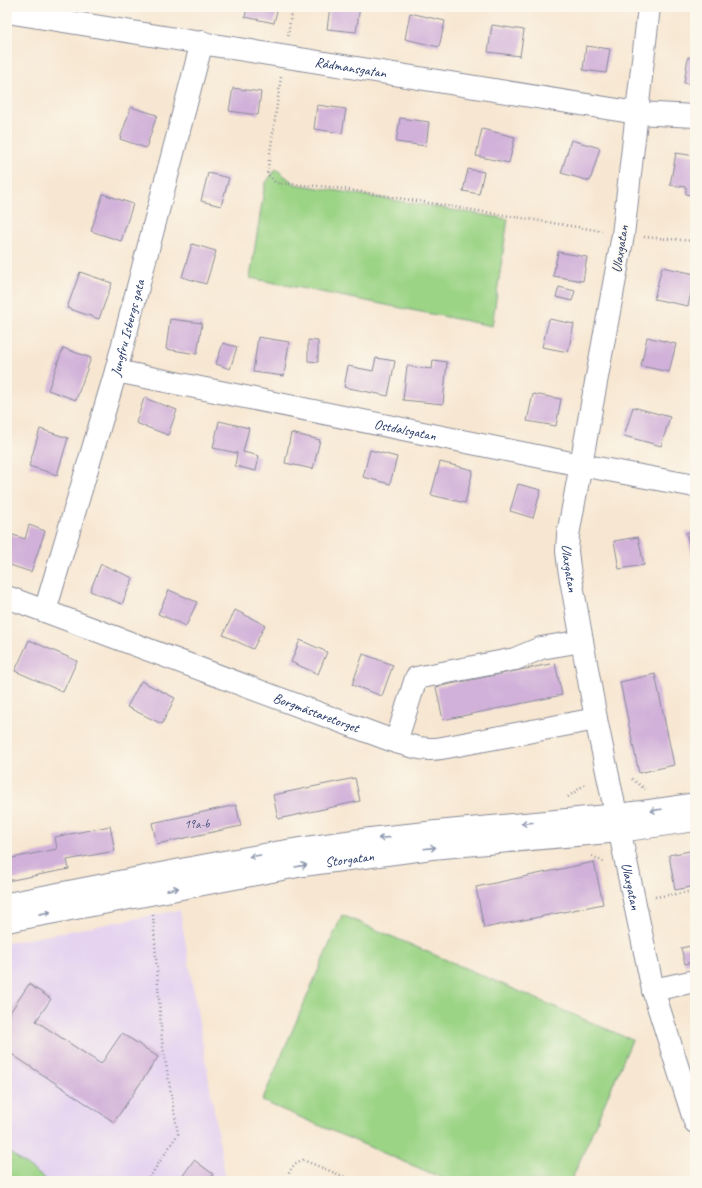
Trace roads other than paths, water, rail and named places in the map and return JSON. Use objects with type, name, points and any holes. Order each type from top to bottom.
[{"type":"street","name":"Ulaxgatan","points":[[649,7],[624,235],[568,535],[567,551],[596,719],[653,990],[695,1122]]},
{"type":"street","name":"Rådmansgatan","points":[[7,12],[637,112],[695,116]]},
{"type":"street","name":"Jungfru Isbergs gata","points":[[45,611],[116,371],[202,42]]},
{"type":"street","name":"Ostdalsgatan","points":[[116,371],[581,465],[695,486]]},
{"type":"street","name":"Borgmästaretorget","points":[[7,597],[396,742],[429,750],[596,719]]},
{"type":"street","points":[[396,742],[416,678],[515,659],[541,648],[582,641]]},
{"type":"street","name":"Storgatan","points":[[7,921],[201,883],[310,864],[618,823],[695,804]]},
{"type":"street","name":"Storgatan","points":[[7,904],[254,856],[340,843],[443,831],[695,820]]},
{"type":"street","points":[[653,990],[695,981]]}]
